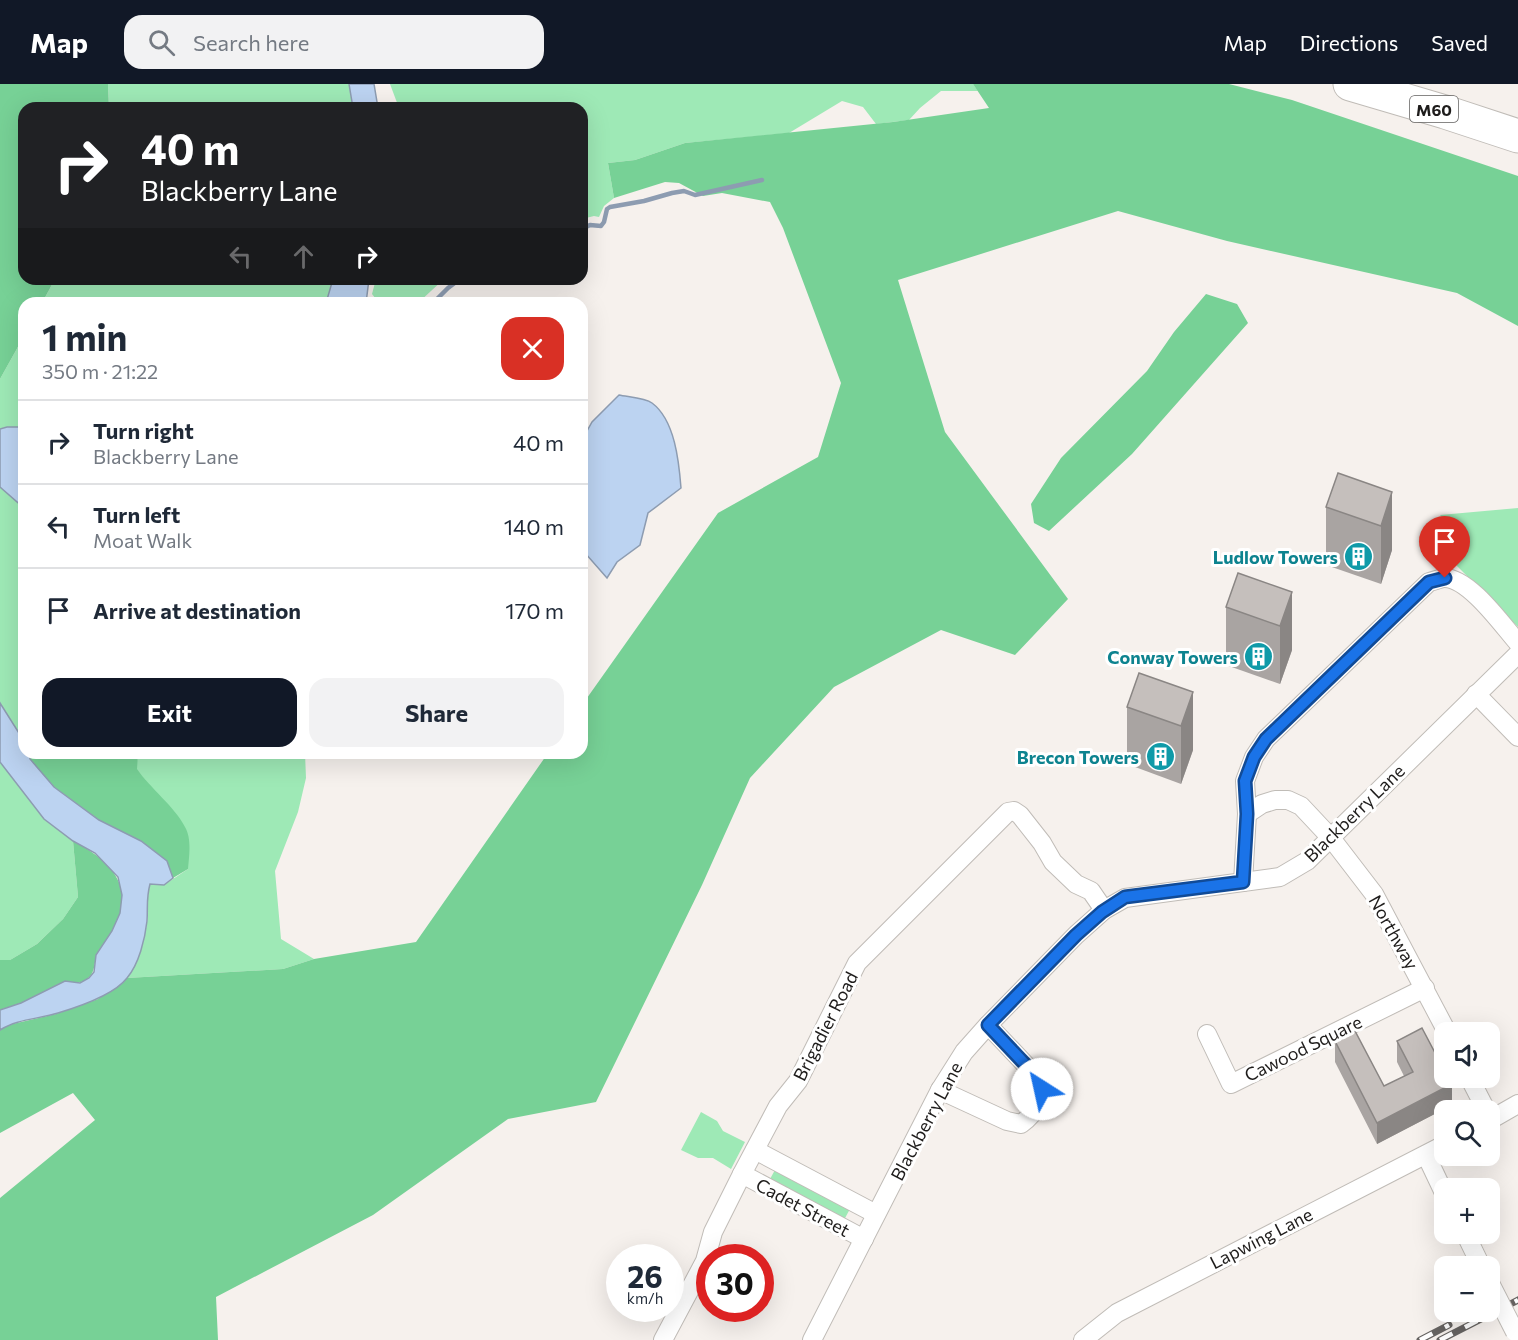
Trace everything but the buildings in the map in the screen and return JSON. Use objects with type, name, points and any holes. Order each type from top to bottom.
[{"type":"highway","name":"M60","points":[[1350,84],[1518,136]]},
{"type":"street","points":[[1243,882],[1247,814],[1245,781],[1254,757],[1266,739],[1429,582],[1445,578],[1458,582],[1471,590],[1518,643]]},
{"type":"street","name":"Blackberry Lane","points":[[812,1340],[940,1090],[964,1052],[1076,935],[1104,910],[1125,897],[1280,877],[1307,861],[1518,654]]},
{"type":"street","points":[[1476,694],[1518,736]]},
{"type":"street","name":"Northway","points":[[1247,814],[1275,800],[1287,800],[1301,806],[1331,838],[1374,894],[1442,1022]]},
{"type":"street","name":"Brigadier Road","points":[[663,1340],[705,1261],[713,1232],[742,1174],[778,1106],[798,1081],[857,963],[1008,812],[1014,811],[1028,823],[1053,862],[1076,884],[1091,891],[1104,910]]},
{"type":"street","name":"Cawood Square","points":[[1207,1034],[1231,1084],[1425,988]]},
{"type":"street","points":[[940,1090],[1007,1121],[1021,1124],[1029,1118],[1040,1101],[1042,1089],[1039,1079],[988,1025]]},
{"type":"street","points":[[1500,1112],[1518,1104]]},
{"type":"street","name":"Cadet Street","points":[[755,1150],[876,1214]]},
{"type":"street","name":"Lapwing Lane","points":[[1083,1340],[1117,1313],[1434,1151]]},
{"type":"street","points":[[1426,1155],[1437,1178]]},
{"type":"street","name":"Cadet Street","points":[[742,1174],[864,1239]]},
{"type":"street","points":[[1500,1302],[1516,1335]]},
{"type":"green space","points":[[0,84],[108,84],[109,102],[18,102],[18,285],[52,285],[45,297],[18,297],[18,347],[0,379]]},
{"type":"green space","points":[[108,84],[349,84],[352,102],[109,102]]},
{"type":"green space","points":[[390,84],[973,84],[978,91],[941,91],[909,120],[876,124],[863,107],[842,101],[789,133],[685,143],[635,160],[608,163],[614,198],[604,206],[599,217],[588,218],[588,102],[397,102]]},
{"type":"green space","points":[[973,84],[1229,84],[1292,100],[1518,176],[1518,326],[1457,293],[1227,241],[1118,211],[898,280],[945,432],[1068,599],[1015,655],[941,630],[834,687],[750,778],[702,885],[596,1102],[508,1119],[373,1215],[216,1297],[218,1340],[0,1340],[0,1198],[95,1120],[73,1093],[0,1133],[0,1030],[8,1025],[56,1014],[98,999],[127,978],[283,969],[314,959],[416,942],[544,759],[588,759],[588,697],[718,513],[818,457],[841,383],[783,228],[770,202],[722,193],[703,196],[679,183],[665,182],[614,198],[608,163],[635,160],[685,143],[893,122],[989,108]]},
{"type":"green space","points":[[52,285],[331,285],[328,297],[45,297]]},
{"type":"green space","points":[[374,285],[438,285],[424,297],[374,297],[372,294]]},
{"type":"green space","points":[[1206,294],[1237,304],[1248,323],[1132,454],[1049,531],[1034,523],[1031,504],[1061,458],[1147,371],[1174,332]]},
{"type":"green space","points":[[18,347],[18,427],[0,429],[0,379]]},
{"type":"green space","points":[[0,487],[18,503],[18,732],[0,703]]},
{"type":"green space","points":[[1518,508],[1518,627],[1443,552],[1455,541],[1450,527],[1440,515]]},
{"type":"green space","points":[[29,759],[138,759],[137,769],[175,812],[187,832],[190,848],[188,869],[173,878],[167,861],[141,841],[99,820],[54,787]]},
{"type":"green space","points":[[137,759],[305,759],[306,778],[298,812],[275,871],[281,939],[314,959],[283,969],[127,978],[146,930],[150,884],[164,885],[188,869],[167,804],[136,769]]},
{"type":"green space","points":[[0,762],[44,819],[73,841],[78,897],[63,919],[37,944],[10,960],[0,960]]},
{"type":"green space","points":[[73,841],[99,857],[116,877],[121,889],[122,902],[119,916],[112,932],[99,950],[94,969],[87,979],[81,982],[61,983],[21,1003],[0,1010],[0,960],[10,960],[37,944],[63,919],[78,897]]},
{"type":"green space","points":[[701,1112],[717,1121],[723,1131],[745,1142],[731,1169],[713,1158],[698,1158],[681,1150]]},
{"type":"green space","points":[[776,1168],[851,1207],[844,1220],[769,1181]]},
{"type":"water","points":[[349,84],[374,84],[377,102],[352,102]]},
{"type":"water","points":[[331,285],[368,285],[367,297],[328,297]]},
{"type":"water","points":[[619,395],[649,401],[660,410],[666,420],[671,431],[679,466],[681,488],[648,513],[640,545],[617,562],[607,578],[588,556],[588,429],[592,422]]},
{"type":"water","points":[[18,427],[18,503],[0,487],[0,429]]},
{"type":"water","points":[[0,703],[18,732],[18,759],[30,759],[54,787],[99,820],[141,841],[167,861],[173,878],[164,885],[150,884],[147,921],[141,951],[135,966],[121,984],[105,995],[85,1004],[0,1030],[0,1010],[21,1003],[65,981],[80,983],[89,978],[94,972],[96,955],[112,931],[120,913],[122,895],[118,877],[95,853],[73,841],[44,819],[0,762]]},
{"type":"waterway","points":[[588,226],[601,226],[607,209],[610,207],[684,191],[695,195],[762,180]]},
{"type":"waterway","points":[[439,297],[452,285]]},
{"type":"railway","points":[[1440,1340],[1518,1300]]},
{"type":"railway","points":[[1420,1340],[1449,1325]]},
{"type":"place","name":"Ludlow Towers","points":[[1359,557]]},
{"type":"place","name":"Conway Towers","points":[[1259,657]]},
{"type":"place","name":"Brecon Towers","points":[[1160,757]]},
{"type":"route","points":[[1042,1089],[1039,1079],[988,1025],[1076,935],[1102,912],[1125,897],[1243,882],[1247,814],[1245,781],[1254,757],[1266,739],[1429,582],[1445,578]]}]
